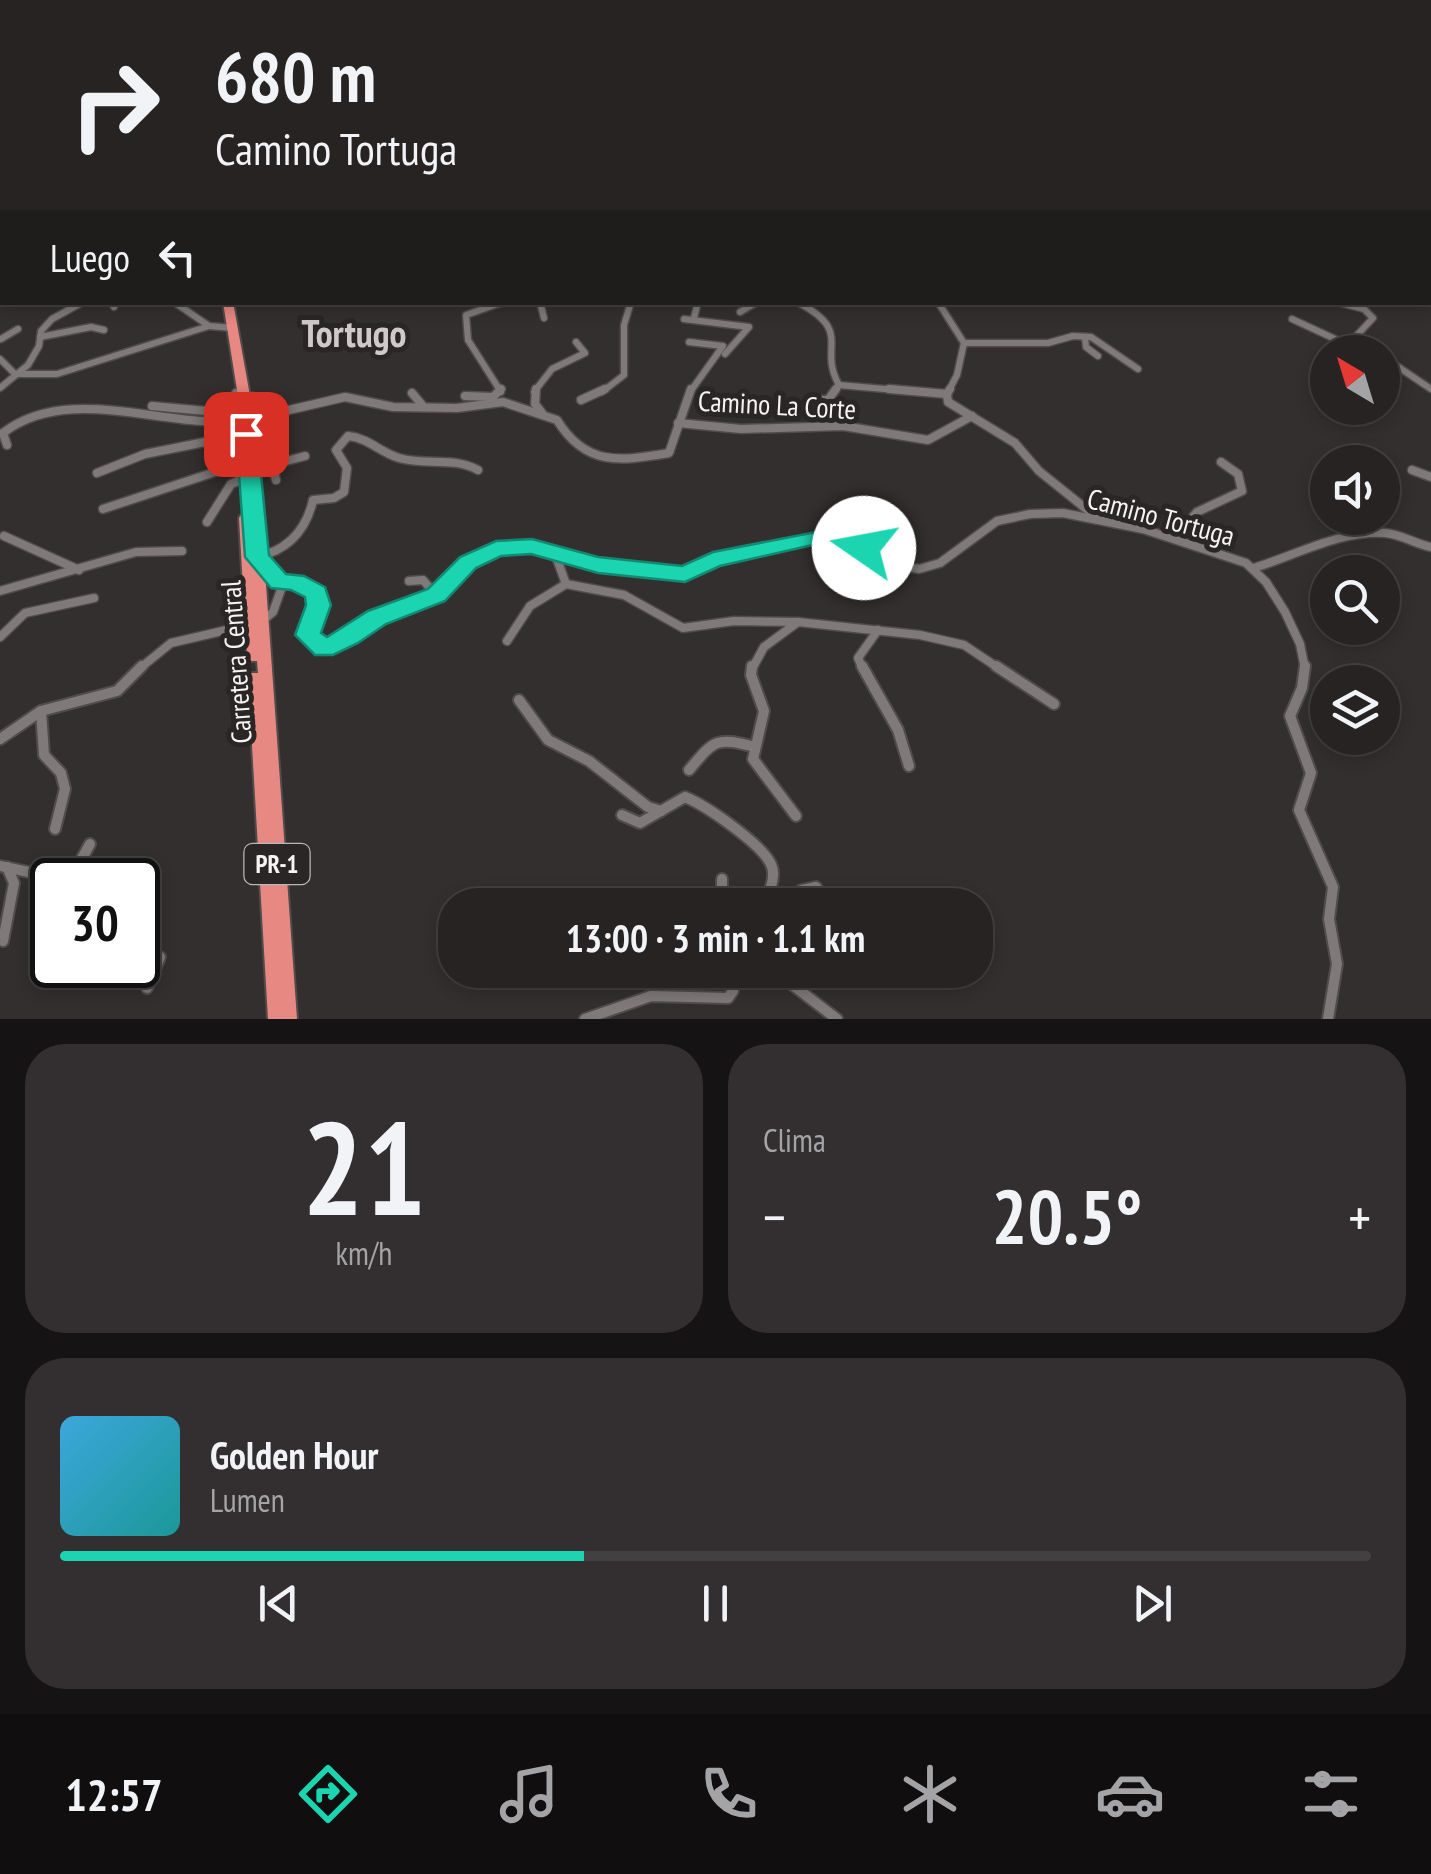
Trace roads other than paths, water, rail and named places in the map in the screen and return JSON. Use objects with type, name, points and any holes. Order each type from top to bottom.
[{"type":"highway","name":"Carretera Central","points":[[226,305],[257,557],[256,623],[277,1019]]},
{"type":"highway","name":"Carretera Central","points":[[240,414],[288,1019]]},
{"type":"street","points":[[0,388],[32,360],[52,319],[76,305]]},
{"type":"street","points":[[178,305],[209,326]]},
{"type":"street","points":[[465,396],[493,397],[502,392],[468,340],[466,314],[494,305]]},
{"type":"street","points":[[541,305],[544,318]]},
{"type":"street","points":[[581,400],[600,393],[624,375],[624,325],[630,305]]},
{"type":"street","points":[[694,318],[697,305]]},
{"type":"street","points":[[740,312],[752,305]]},
{"type":"street","points":[[803,305],[818,312],[834,335],[836,345],[830,369],[839,384]]},
{"type":"street","points":[[940,305],[964,343],[957,375],[947,394],[948,402],[1016,443],[1040,472],[1096,517]]},
{"type":"street","points":[[1349,305],[1364,309],[1374,318],[1358,335]]},
{"type":"street","points":[[684,319],[749,327],[726,354]]},
{"type":"street","points":[[1292,319],[1323,335]]},
{"type":"street","points":[[18,329],[0,338],[3,369],[15,374],[57,374],[209,326],[230,328]]},
{"type":"street","points":[[40,337],[91,327],[104,330]]},
{"type":"street","points":[[964,343],[1048,343],[1084,337],[1110,347],[1138,369]]},
{"type":"street","points":[[1084,337],[1086,347],[1098,356]]},
{"type":"street","points":[[542,413],[533,392],[552,369],[585,353],[576,342]]},
{"type":"street","points":[[678,422],[703,370],[722,346],[689,342]]},
{"type":"street","points":[[1400,368],[1431,389]]},
{"type":"street","points":[[839,384],[947,394]]},
{"type":"street","points":[[809,400],[828,400],[839,384]]},
{"type":"street","points":[[412,394],[423,406]]},
{"type":"street","points":[[152,406],[272,414],[346,397],[393,407],[458,408],[504,402],[542,413]]},
{"type":"street","points":[[7,446],[3,433],[10,424],[47,412],[102,412],[190,424],[240,414]]},
{"type":"street","name":"Camino La Corte","points":[[542,413],[557,420],[566,438],[577,448],[614,460],[669,452],[674,447],[678,422],[740,429],[843,426],[928,440],[972,416]]},
{"type":"street","points":[[240,414],[275,464],[276,480]]},
{"type":"street","points":[[97,473],[240,414]]},
{"type":"street","points":[[0,739],[41,711],[116,692],[157,651],[171,643],[256,623],[274,612],[283,584],[257,557],[280,550],[301,532],[313,500],[340,497],[344,492],[347,468],[336,450],[348,436],[372,440],[399,458],[460,460],[478,470]]},
{"type":"street","points":[[275,464],[304,456]]},
{"type":"street","points":[[1174,540],[1197,512],[1242,491],[1238,474],[1221,462]]},
{"type":"street","points":[[103,509],[242,467]]},
{"type":"street","points":[[164,494],[218,472],[242,467]]},
{"type":"street","points":[[207,522],[242,467]]},
{"type":"street","points":[[1412,470],[1431,477]]},
{"type":"street","name":"Camino Tortuga","points":[[283,584],[295,581],[316,593],[319,605],[308,635],[324,648],[377,618],[436,595],[468,562],[496,549],[532,547],[598,565],[685,574],[713,560],[837,535],[854,540],[890,563],[925,569],[944,562],[986,526],[1007,517],[1036,513],[1096,517],[1254,568]]},
{"type":"street","points":[[1328,1019],[1337,964],[1329,919],[1334,898],[1298,810],[1311,773],[1290,716],[1306,677],[1305,660],[1282,605],[1254,568],[1297,557],[1334,540],[1368,533],[1398,534],[1431,548]]},
{"type":"street","points":[[4,536],[79,570]]},
{"type":"street","points":[[0,591],[79,570],[120,553],[164,548],[182,551]]},
{"type":"street","points":[[554,551],[566,584]]},
{"type":"street","points":[[409,581],[423,580],[436,595]]},
{"type":"street","points":[[507,641],[518,616],[546,592],[566,584],[624,595],[683,628],[734,621],[798,622],[878,630],[964,645],[1054,704]]},
{"type":"street","points":[[0,636],[25,613],[94,598]]},
{"type":"street","points":[[796,816],[753,759],[764,711],[752,664],[764,646],[798,622]]},
{"type":"street","points":[[878,630],[858,658],[872,690],[898,730],[909,766]]},
{"type":"street","points":[[520,700],[548,740],[589,761],[648,807],[662,810]]},
{"type":"street","points":[[41,711],[44,755],[63,772],[67,783],[55,829]]},
{"type":"street","points":[[689,770],[710,745],[723,739],[755,746]]},
{"type":"street","points":[[622,815],[640,824],[685,797],[703,804],[765,853],[772,866],[770,888]]},
{"type":"street","points":[[83,858],[90,844]]},
{"type":"street","points":[[3,867],[30,872]]},
{"type":"street","points":[[2,941],[1,928],[14,883],[3,867]]},
{"type":"street","points":[[722,878],[722,888]]},
{"type":"street","points":[[585,1019],[651,996],[728,998],[732,988]]},
{"type":"street","points":[[798,988],[838,1019]]},
{"type":"district","name":"Tortugo","points":[[354,334]]}]
